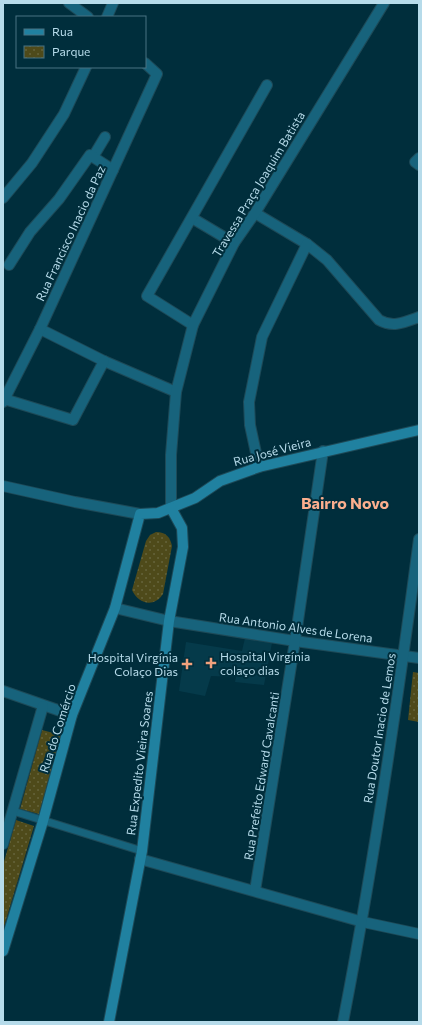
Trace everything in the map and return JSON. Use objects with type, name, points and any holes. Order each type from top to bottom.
[{"type":"main road","name":"Rua José Vieira","points":[[140,514],[158,513],[171,508],[195,498],[220,481],[260,466],[419,430]]},
{"type":"main road","name":"Rua Expedito Vieira Soares","points":[[110,1022],[141,855],[169,621],[183,546],[182,528],[171,508]]},
{"type":"main road","name":"Rua do Comércio","points":[[3,951],[43,821],[72,715],[115,608],[140,514]]},
{"type":"street","points":[[69,3],[87,16]]},
{"type":"street","points":[[107,16],[113,3]]},
{"type":"street","name":"Travessa Praça Joaquim Batista","points":[[171,508],[171,455],[176,392],[193,325],[234,244],[255,213],[384,3]]},
{"type":"street","name":"Rua Francisco Inacio da Paz","points":[[4,400],[40,330],[157,74],[146,64]]},
{"type":"street","points":[[3,198],[32,163],[64,114],[86,68]]},
{"type":"street","points":[[193,325],[147,296],[267,84]]},
{"type":"street","points":[[93,157],[105,137]]},
{"type":"street","points":[[9,265],[30,232],[59,198],[90,155],[113,170]]},
{"type":"street","points":[[419,158],[416,162],[419,165]]},
{"type":"street","points":[[255,213],[307,244],[327,260],[379,320],[384,323],[394,325],[419,317]]},
{"type":"street","points":[[192,218],[234,244]]},
{"type":"street","points":[[260,466],[250,425],[249,402],[262,337],[307,244]]},
{"type":"street","points":[[40,330],[104,361],[176,392]]},
{"type":"street","points":[[4,400],[73,420],[104,361]]},
{"type":"street","name":"Rua Prefeito Edward Cavalcanti","points":[[255,892],[295,641],[323,451]]},
{"type":"street","points":[[3,486],[75,502],[140,514]]},
{"type":"street","name":"Rua Doutor Inacio de Lemos","points":[[343,1022],[363,922],[404,655],[419,539]]},
{"type":"street","name":"Rua Antonio Alves de Lorena","points":[[115,608],[169,621],[295,641],[419,658]]},
{"type":"street","points":[[3,691],[72,715]]},
{"type":"street","points":[[3,844],[43,706]]},
{"type":"street","points":[[141,855],[255,892],[363,922],[419,934]]},
{"type":"lane","points":[[13,811],[141,855]]},
{"type":"shaded area","name":"Hospital Virgínia colaço dias","points":[[245,638],[272,643],[264,685],[235,682],[236,677],[211,676],[205,696],[179,691],[186,642],[242,651]]},
{"type":"green space","points":[[156,532],[167,536],[172,546],[163,594],[151,603],[142,601],[132,590],[146,541],[150,535]]},
{"type":"green space","points":[[413,672],[419,673],[419,722],[408,720]]},
{"type":"green space","points":[[42,730],[61,735],[39,814],[20,809]]},
{"type":"green space","points":[[16,820],[34,826],[3,930],[3,865]]},
{"type":"place","name":"Hospital Virgínia colaço dias","points":[[211,663]]},
{"type":"place","name":"Hospital Virgínia Colaço Dias","points":[[187,664]]},
{"type":"district","name":"Bairro Novo","points":[[345,502]]}]
